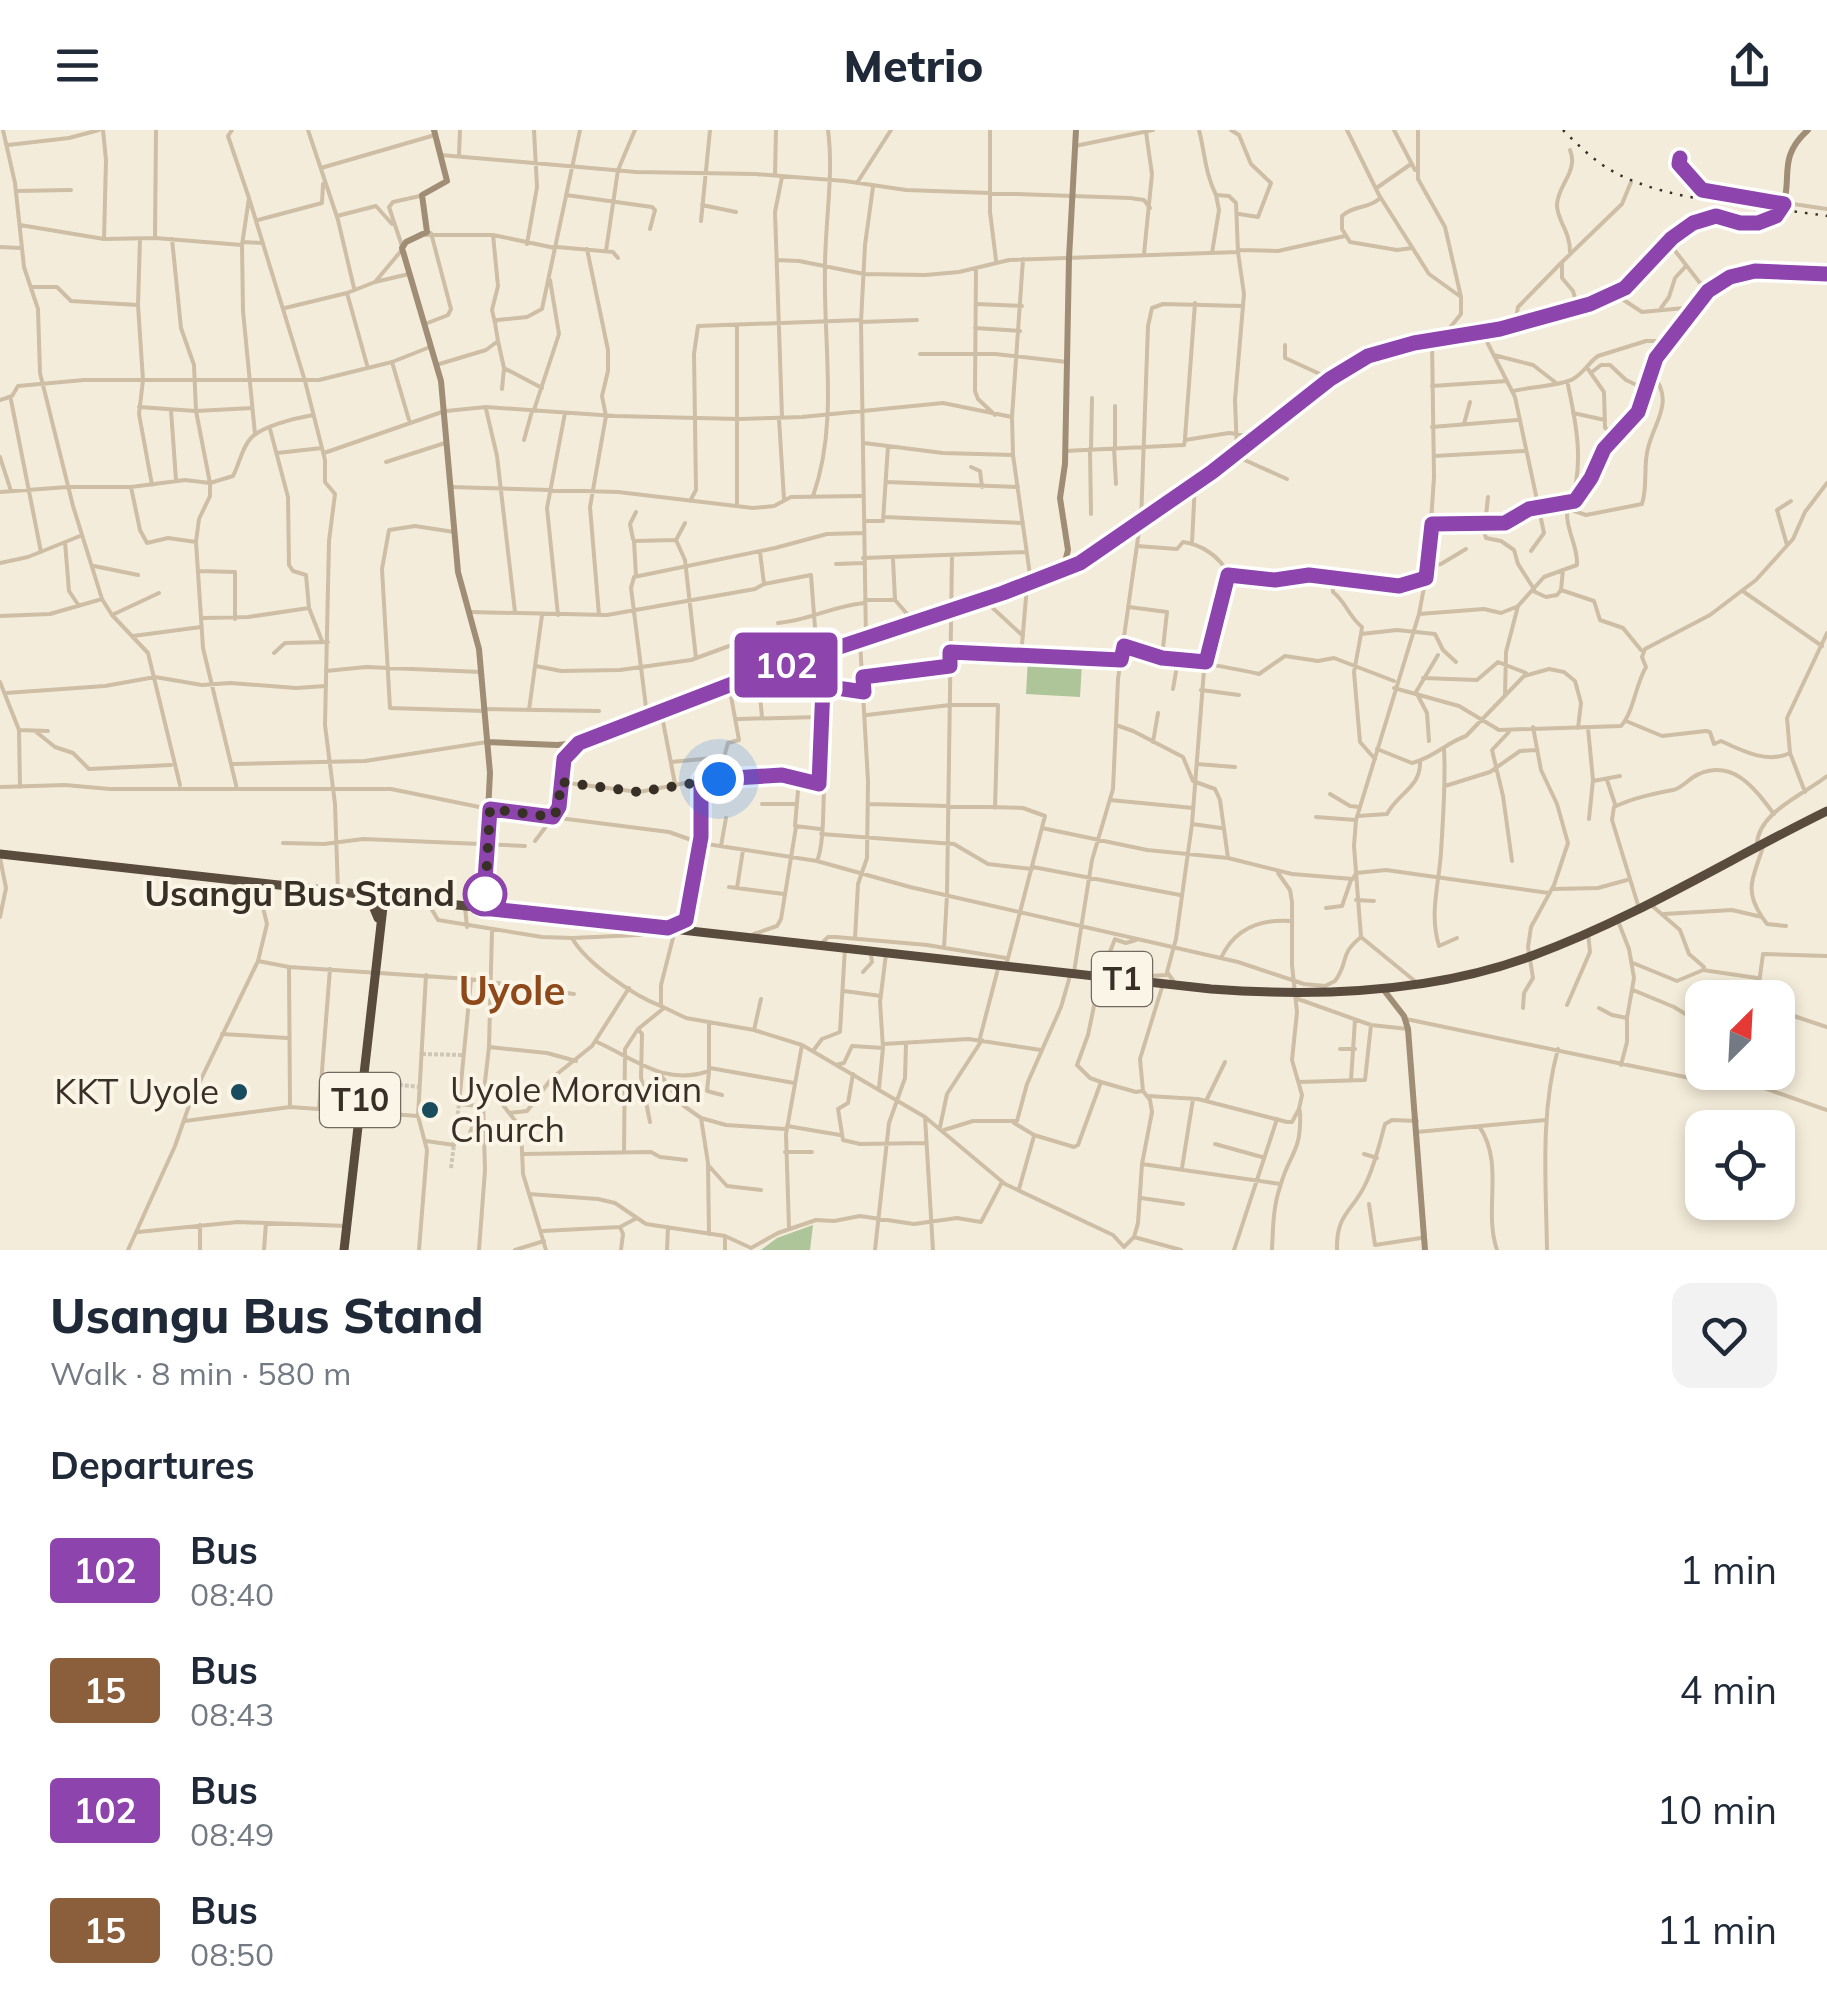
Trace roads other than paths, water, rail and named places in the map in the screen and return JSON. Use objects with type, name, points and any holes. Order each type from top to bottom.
[{"type":"highway","name":"T1","points":[[0,856],[1004,963],[1100,977],[1165,980],[1180,986],[1382,988],[1530,957],[1618,921],[1827,811]]},
{"type":"highway","points":[[354,894],[369,902],[381,917],[409,901]]},
{"type":"highway","name":"T10","points":[[344,1250],[382,898]]},
{"type":"street","points":[[3,130],[16,191],[24,267],[33,287],[40,323],[37,352],[42,384],[68,487],[102,599],[112,616],[145,648],[156,677],[181,787]]},
{"type":"street","points":[[8,145],[101,130],[106,160],[104,240]]},
{"type":"street","points":[[155,238],[156,130]]},
{"type":"street","points":[[232,130],[228,136],[258,220],[306,381],[323,450],[325,482],[336,494],[329,541],[325,724],[338,893]]},
{"type":"street","points":[[308,130],[336,215],[354,288]]},
{"type":"street","points":[[459,156],[460,130]]},
{"type":"street","points":[[527,245],[537,187],[534,130]]},
{"type":"street","points":[[495,323],[539,312],[580,130]]},
{"type":"street","points":[[606,251],[618,170],[635,130]]},
{"type":"street","points":[[701,222],[710,130]]},
{"type":"street","points":[[776,130],[784,499]]},
{"type":"street","points":[[813,496],[824,465],[829,415],[824,321],[831,182],[828,130]]},
{"type":"street","points":[[857,183],[891,130]]},
{"type":"street","points":[[990,130],[996,261]]},
{"type":"street","points":[[1062,570],[1068,550],[1060,498],[1076,130]]},
{"type":"street","points":[[1200,130],[1206,172],[1218,210],[1212,253]]},
{"type":"street","points":[[1231,130],[1251,164],[1271,183],[1258,217],[1238,213]]},
{"type":"street","points":[[1348,130],[1378,191],[1432,278],[1461,297]]},
{"type":"street","points":[[1394,130],[1445,227],[1461,297],[1460,314],[1436,340],[1432,524],[1419,614],[1356,818],[1356,900],[1361,938],[1416,982]]},
{"type":"street","points":[[1417,172],[1418,130]]},
{"type":"street","points":[[233,764],[330,763],[487,742],[579,743],[758,674],[1029,584],[1089,558],[1330,379],[1372,355],[1578,308],[1613,294],[1640,274],[1687,226],[1709,217],[1746,224],[1776,216],[1784,204],[1790,150],[1808,130]]},
{"type":"street","points":[[1075,146],[1150,131],[1152,174],[1144,254]]},
{"type":"street","points":[[321,168],[434,133],[442,155],[446,181],[422,196],[391,204],[390,216],[442,387],[458,572],[481,672],[490,809],[483,908]]},
{"type":"street","points":[[1570,150],[1573,161],[1557,202],[1570,252]]},
{"type":"street","points":[[442,155],[990,194],[1138,199],[1150,208]]},
{"type":"street","points":[[1680,158],[1679,164],[1702,190],[1827,209]]},
{"type":"street","points":[[1411,164],[1378,191],[1375,203],[1355,206],[1342,216],[1350,242],[1397,250],[1414,247]]},
{"type":"street","points":[[322,202],[324,177]]},
{"type":"street","points":[[1516,325],[1518,307],[1548,272],[1622,204],[1631,182]]},
{"type":"street","points":[[855,939],[858,884],[868,858],[861,321],[873,186]]},
{"type":"street","points":[[16,191],[71,190]]},
{"type":"street","points":[[1216,194],[1232,198],[1238,213],[1243,276],[1235,400],[1237,451],[1245,460],[1287,479]]},
{"type":"street","points":[[566,195],[654,209],[650,229]]},
{"type":"street","points":[[422,196],[427,231],[451,309],[448,315],[424,324]]},
{"type":"street","points":[[249,198],[242,243],[243,312],[255,434]]},
{"type":"street","points":[[258,220],[322,202]]},
{"type":"street","points":[[322,202],[336,215]]},
{"type":"street","points":[[702,205],[736,212]]},
{"type":"street","points":[[336,215],[376,206],[396,227]]},
{"type":"street","points":[[20,224],[104,240],[264,243]]},
{"type":"street","points":[[374,282],[402,248],[428,234],[493,235],[527,245],[606,251],[618,258]]},
{"type":"street","points":[[493,235],[498,286],[492,310],[504,368],[502,389]]},
{"type":"street","points":[[777,260],[864,274],[925,275],[1023,259],[1278,251],[1346,236]]},
{"type":"street","points":[[140,239],[140,428],[152,485]]},
{"type":"street","points":[[172,239],[180,328],[193,359],[196,412],[210,482],[210,496],[199,520],[196,542],[201,626],[210,685],[236,788]]},
{"type":"street","points":[[1668,242],[1700,282],[1714,285]]},
{"type":"street","points":[[0,247],[22,248]]},
{"type":"street","points":[[587,250],[608,350],[602,396],[606,416],[591,490],[599,615]]},
{"type":"street","points":[[1020,656],[1029,584],[1012,417],[1023,259]]},
{"type":"street","points":[[1562,262],[1562,278],[1573,291],[1578,308]]},
{"type":"street","points":[[1659,310],[1686,266]]},
{"type":"street","points":[[976,268],[976,396],[995,415]]},
{"type":"street","points":[[1432,524],[1511,522],[1525,510],[1570,503],[1583,492],[1604,449],[1638,412],[1656,358],[1714,285],[1736,274],[1755,271],[1827,274]]},
{"type":"street","points":[[285,308],[410,274]]},
{"type":"street","points":[[524,440],[560,334],[549,277]]},
{"type":"street","points":[[33,287],[57,286],[71,301],[138,305]]},
{"type":"street","points":[[347,293],[368,366]]},
{"type":"street","points":[[1613,294],[1635,309],[1695,307]]},
{"type":"street","points":[[1065,451],[1184,445],[1195,303]]},
{"type":"street","points":[[974,304],[1022,306]]},
{"type":"street","points":[[1014,1124],[1041,1050],[1062,1007],[1088,876],[1110,800],[1121,660],[1140,523],[1150,312],[1159,304],[1242,306]]},
{"type":"street","points":[[690,500],[696,490],[694,354],[698,326],[917,320]]},
{"type":"street","points":[[737,326],[737,504]]},
{"type":"street","points":[[974,328],[1020,331]]},
{"type":"street","points":[[1482,332],[1512,391],[1519,420],[1544,535],[1531,552]]},
{"type":"street","points":[[1618,434],[1608,430],[1604,392],[1590,370],[1592,358],[1652,340],[1668,341]]},
{"type":"street","points":[[436,365],[486,350],[498,341]]},
{"type":"street","points":[[0,400],[11,397],[18,386],[84,380],[306,381],[392,362],[430,346]]},
{"type":"street","points":[[1285,346],[1285,358],[1330,379]]},
{"type":"street","points":[[920,354],[1067,362]]},
{"type":"street","points":[[1494,356],[1533,364],[1555,382]]},
{"type":"street","points":[[392,362],[410,421]]},
{"type":"street","points":[[1512,391],[1567,383],[1601,365],[1613,366],[1626,380],[1646,389]]},
{"type":"street","points":[[504,368],[542,388]]},
{"type":"street","points":[[1559,506],[1586,515],[1642,504],[1647,450],[1662,417],[1662,394],[1652,373]]},
{"type":"street","points":[[1432,386],[1507,381]]},
{"type":"street","points":[[1567,383],[1578,457],[1570,503]]},
{"type":"street","points":[[11,397],[41,552]]},
{"type":"street","points":[[1091,514],[1092,398]]},
{"type":"street","points":[[1464,424],[1470,402]]},
{"type":"street","points":[[277,453],[323,450],[442,412],[486,407],[606,416],[739,419],[947,404],[1012,417]]},
{"type":"street","points":[[1116,406],[1116,484]]},
{"type":"street","points":[[140,407],[196,412],[252,408]]},
{"type":"street","points":[[486,407],[500,486],[514,612]]},
{"type":"street","points":[[171,410],[176,480]]},
{"type":"street","points":[[558,615],[547,521],[548,489],[565,411]]},
{"type":"street","points":[[1573,413],[1605,420]]},
{"type":"street","points":[[0,492],[130,487],[176,480],[210,482],[233,476],[255,434],[283,421],[313,415]]},
{"type":"street","points":[[1432,426],[1519,420]]},
{"type":"street","points":[[270,429],[288,496],[289,565],[293,571],[306,575],[309,608],[325,642]]},
{"type":"street","points":[[1184,440],[1238,434],[1257,436]]},
{"type":"street","points":[[386,462],[445,443]]},
{"type":"street","points":[[862,443],[952,454],[1013,456]]},
{"type":"street","points":[[864,521],[881,522],[884,516],[888,446]]},
{"type":"street","points":[[1434,456],[1524,451]]},
{"type":"street","points":[[0,457],[11,492]]},
{"type":"street","points":[[972,466],[980,471],[982,487]]},
{"type":"street","points":[[886,482],[1018,487]]},
{"type":"street","points":[[1192,543],[1195,483]]},
{"type":"street","points":[[1642,652],[1656,640],[1674,636],[1710,616],[1742,591],[1787,545],[1827,483]]},
{"type":"street","points":[[130,487],[146,543],[168,538],[196,542]]},
{"type":"street","points":[[450,487],[591,490],[764,507],[784,499],[863,496]]},
{"type":"street","points":[[1488,497],[1483,525],[1486,538],[1514,550],[1534,590],[1557,596],[1564,570]]},
{"type":"street","points":[[1787,545],[1777,510],[1791,501]]},
{"type":"street","points":[[1419,614],[1484,609],[1502,613],[1518,606],[1544,577],[1574,568],[1578,560],[1567,532],[1567,510]]},
{"type":"street","points":[[636,512],[630,524],[636,576],[631,588],[648,716]]},
{"type":"street","points":[[884,516],[1023,524]]},
{"type":"street","points":[[676,540],[686,523]]},
{"type":"street","points":[[455,532],[414,526],[390,530],[382,569],[392,710],[598,711]]},
{"type":"street","points":[[636,576],[827,534],[864,532]]},
{"type":"street","points":[[0,563],[82,535]]},
{"type":"street","points":[[634,541],[676,540]]},
{"type":"street","points":[[676,540],[685,565],[696,658]]},
{"type":"street","points":[[65,542],[69,591],[78,606]]},
{"type":"street","points":[[572,938],[590,960],[663,1007],[686,1018],[754,1030],[802,1045],[879,1088],[925,1116],[1002,1182],[1113,1234],[1124,1249],[1134,1237],[1152,1112],[1143,1090],[1140,1059],[1172,949],[1192,824],[1201,690],[1228,575],[1222,562],[1192,543],[1183,542],[1177,549],[1137,546]]},
{"type":"street","points":[[1428,566],[1441,564],[1466,549]]},
{"type":"street","points":[[760,550],[764,584]]},
{"type":"street","points":[[836,564],[1027,552]]},
{"type":"street","points":[[944,948],[952,555]]},
{"type":"street","points":[[892,559],[895,600],[914,623]]},
{"type":"street","points":[[94,566],[138,575]]},
{"type":"street","points":[[198,572],[234,572],[235,618]]},
{"type":"street","points":[[470,612],[599,615],[755,590],[764,584],[811,575],[823,686],[819,784]]},
{"type":"street","points":[[1228,575],[1275,580],[1309,575],[1399,586],[1426,578]]},
{"type":"street","points":[[1332,577],[1334,593],[1344,600],[1351,619],[1362,627],[1354,664],[1360,742],[1374,759]]},
{"type":"street","points":[[1124,646],[1162,658],[1206,662],[1259,674],[1285,656],[1318,661],[1334,658],[1395,685],[1459,706],[1495,729],[1620,726],[1626,721],[1646,666],[1642,652],[1624,629],[1599,619],[1595,602],[1561,590]]},
{"type":"street","points":[[1742,591],[1822,646]]},
{"type":"street","points":[[112,616],[159,593]]},
{"type":"street","points":[[0,616],[43,615],[102,599]]},
{"type":"street","points":[[983,599],[1024,636]]},
{"type":"street","points":[[778,624],[807,620],[814,613],[865,601],[895,600]]},
{"type":"street","points":[[1505,696],[1508,646],[1518,606]]},
{"type":"street","points":[[1127,607],[1167,612],[1162,658]]},
{"type":"street","points":[[201,618],[235,618],[309,608]]},
{"type":"street","points":[[530,710],[542,614]]},
{"type":"street","points":[[133,636],[201,626]]},
{"type":"street","points":[[1361,634],[1383,630],[1436,634],[1443,650],[1456,662]]},
{"type":"street","points":[[1805,792],[1790,753],[1787,718],[1827,633]]},
{"type":"street","points":[[536,666],[613,671],[696,658],[751,638]]},
{"type":"street","points":[[274,653],[284,644],[325,642]]},
{"type":"street","points":[[950,652],[1121,660]]},
{"type":"street","points":[[1416,692],[1438,656]]},
{"type":"street","points":[[1173,689],[1178,660]]},
{"type":"street","points":[[1423,678],[1477,680],[1497,663],[1531,672],[1557,669],[1572,677],[1580,703],[1578,728]]},
{"type":"street","points":[[863,677],[950,666]]},
{"type":"street","points":[[326,671],[388,667],[481,672]]},
{"type":"street","points":[[1377,748],[1412,763],[1420,762],[1466,736],[1531,672]]},
{"type":"street","points":[[758,674],[762,717]]},
{"type":"street","points":[[6,694],[156,677],[210,685],[230,682],[296,688],[326,686]]},
{"type":"street","points":[[0,682],[19,730],[20,787]]},
{"type":"street","points":[[672,762],[725,756],[728,743],[740,739],[728,685]]},
{"type":"street","points":[[823,686],[864,692]]},
{"type":"street","points":[[1201,690],[1240,695]]},
{"type":"street","points":[[1416,692],[1427,713],[1428,742]]},
{"type":"street","points":[[865,715],[950,705],[999,707],[995,808]]},
{"type":"street","points":[[661,712],[675,784]]},
{"type":"street","points":[[1153,742],[1158,712]]},
{"type":"street","points":[[738,719],[820,717]]},
{"type":"street","points":[[1626,721],[1662,736],[1706,730],[1714,744],[1721,741],[1760,756],[1777,758],[1790,753]]},
{"type":"street","points":[[1115,725],[1184,758],[1193,781],[1216,790],[1228,858]]},
{"type":"street","points":[[1523,1008],[1524,994],[1533,978],[1531,927],[1551,890],[1568,840],[1536,750],[1533,727]]},
{"type":"street","points":[[1588,728],[1593,781],[1590,819]]},
{"type":"street","points":[[19,730],[48,731]]},
{"type":"street","points":[[1510,730],[1507,737],[1493,745],[1512,861]]},
{"type":"street","points":[[35,731],[55,748],[73,753],[89,769],[173,765]]},
{"type":"street","points":[[535,841],[559,807],[564,759],[579,743]]},
{"type":"street","points":[[1444,749],[1445,786],[1433,902],[1438,946],[1457,938]]},
{"type":"street","points":[[1445,786],[1479,777],[1520,751],[1536,750]]},
{"type":"street","points":[[1316,817],[1388,814],[1417,777],[1420,762]]},
{"type":"street","points":[[1197,764],[1235,767]]},
{"type":"street","points":[[1640,910],[1611,813],[1615,806],[1656,791],[1672,790],[1700,774],[1721,768],[1747,781],[1774,814]]},
{"type":"street","points":[[560,782],[639,792],[701,780],[782,775],[819,784],[824,788],[824,845],[818,861]]},
{"type":"street","points":[[1593,781],[1620,776]]},
{"type":"street","points":[[1786,926],[1767,924],[1752,902],[1752,878],[1761,844],[1758,833],[1774,814],[1827,776]]},
{"type":"street","points":[[749,936],[780,924],[800,779]]},
{"type":"street","points":[[428,903],[438,920],[492,930],[572,938],[647,934],[670,928],[688,919],[700,842],[701,780]]},
{"type":"street","points":[[1607,780],[1615,806]]},
{"type":"street","points":[[0,787],[61,784],[110,789],[391,789],[490,809],[669,832],[700,842],[818,861],[1221,958],[1370,1026],[1408,1029]]},
{"type":"street","points":[[1330,794],[1350,806],[1360,807]]},
{"type":"street","points":[[1110,800],[1193,808]]},
{"type":"street","points":[[762,804],[796,804]]},
{"type":"street","points":[[868,804],[1036,810],[1046,816],[981,1040],[947,1094],[942,1129]]},
{"type":"street","points":[[721,846],[726,818]]},
{"type":"street","points":[[1192,824],[1222,828]]},
{"type":"street","points":[[796,827],[960,845],[988,864],[1088,876],[1180,895]]},
{"type":"street","points":[[1042,828],[1187,855],[1228,858],[1277,871],[1350,880]]},
{"type":"street","points":[[283,843],[364,839],[525,846]]},
{"type":"street","points":[[737,888],[743,850]]},
{"type":"street","points":[[0,856],[6,888],[0,917]]},
{"type":"street","points":[[1326,908],[1342,906],[1350,880],[1356,874],[1386,870],[1551,890],[1603,887],[1628,880]]},
{"type":"street","points":[[1272,1250],[1280,1184],[1298,1151],[1300,1107],[1300,1082],[1292,1060],[1295,990],[1290,890],[1277,871]]},
{"type":"street","points":[[128,1250],[258,961],[267,924],[257,883]]},
{"type":"street","points":[[729,887],[786,895]]},
{"type":"street","points":[[1356,900],[1374,901]]},
{"type":"street","points":[[1650,904],[1680,930],[1688,952],[1704,970]]},
{"type":"street","points":[[465,906],[468,927]]},
{"type":"street","points":[[1664,914],[1732,910],[1762,917]]},
{"type":"street","points":[[1221,958],[1230,941],[1252,925],[1291,921]]},
{"type":"street","points":[[1618,921],[1633,963],[1628,1042],[1620,1065]]},
{"type":"street","points":[[663,1007],[670,928]]},
{"type":"street","points":[[479,1250],[486,1170],[483,1099],[489,1047],[492,930]]},
{"type":"street","points":[[1103,932],[1126,944],[1136,940]]},
{"type":"street","points":[[1567,1005],[1590,952],[1588,933]]},
{"type":"street","points":[[820,945],[828,937],[855,939],[944,948],[1004,963]]},
{"type":"street","points":[[1295,990],[1332,983],[1341,972],[1347,949],[1361,938]]},
{"type":"street","points":[[1115,939],[1100,977],[1091,1024],[1077,1065],[1090,1078],[1136,1092],[1143,1090]]},
{"type":"street","points":[[812,1051],[822,1039],[840,1032],[845,948]]},
{"type":"street","points":[[863,972],[872,962],[870,950]]},
{"type":"street","points":[[879,1088],[886,952]]},
{"type":"street","points":[[1633,963],[1678,980],[1704,970],[1757,978],[1765,953],[1827,956]]},
{"type":"street","points":[[258,961],[426,975],[574,994]]},
{"type":"street","points":[[289,966],[290,1107]]},
{"type":"street","points":[[320,1109],[330,969]]},
{"type":"street","points":[[419,1250],[426,1142],[418,1116],[426,975]]},
{"type":"street","points":[[471,980],[459,1104],[478,1106]]},
{"type":"street","points":[[509,1113],[526,1110],[552,1078],[596,1041],[629,988]]},
{"type":"street","points":[[1382,988],[1406,1019],[1408,1029],[1425,1250]]},
{"type":"street","points":[[1633,990],[1685,1014]]},
{"type":"street","points":[[844,991],[882,996]]},
{"type":"street","points":[[754,1030],[761,1000]]},
{"type":"street","points":[[624,1153],[624,1055],[638,1029],[663,1007]]},
{"type":"street","points":[[1599,1008],[1627,1018]]},
{"type":"street","points":[[1795,1016],[1827,1027]]},
{"type":"street","points":[[1406,1019],[1685,1077]]},
{"type":"street","points":[[1351,1080],[1355,1020]]},
{"type":"street","points":[[709,1022],[707,1091],[722,1095]]},
{"type":"street","points":[[1300,1082],[1366,1080],[1370,1026]]},
{"type":"street","points":[[638,1029],[642,1034],[641,1063],[650,1122]]},
{"type":"street","points":[[222,1034],[287,1038]]},
{"type":"street","points":[[836,1065],[844,1062],[852,1046],[981,1040],[1041,1050]]},
{"type":"street","points":[[596,1041],[659,1073],[686,1077],[710,1069],[794,1083]]},
{"type":"street","points":[[875,1250],[887,1144],[906,1071],[906,1044]]},
{"type":"street","points":[[789,1228],[787,1127],[802,1045]]},
{"type":"street","points":[[489,1047],[547,1053],[576,1061]]},
{"type":"street","points":[[1548,1250],[1546,1120],[1558,1048]]},
{"type":"street","points":[[1340,1049],[1355,1049]]},
{"type":"street","points":[[1206,1101],[1224,1062]]},
{"type":"street","points":[[659,1073],[684,1106],[701,1118],[729,1126],[787,1127],[840,1134]]},
{"type":"street","points":[[853,1074],[848,1103],[838,1109],[840,1134],[848,1143],[926,1143]]},
{"type":"street","points":[[942,1129],[973,1121],[1014,1124],[1034,1135],[1076,1146],[1101,1082]]},
{"type":"street","points":[[485,1087],[520,1128],[529,1194],[546,1250]]},
{"type":"street","points":[[1766,1090],[1827,1110]]},
{"type":"street","points":[[1148,1096],[1206,1101],[1291,1122],[1300,1107]]},
{"type":"street","points":[[470,1133],[483,1099]]},
{"type":"street","points":[[1182,1170],[1193,1099]]},
{"type":"street","points":[[184,1121],[290,1107],[418,1116]]},
{"type":"street","points":[[925,1116],[933,1250]]},
{"type":"street","points":[[701,1118],[708,1165],[708,1234]]},
{"type":"street","points":[[1234,1250],[1262,1157],[1278,1119]]},
{"type":"street","points":[[1417,1132],[1546,1120]]},
{"type":"street","points":[[1337,1250],[1346,1210],[1364,1188],[1386,1123],[1416,1122]]},
{"type":"street","points":[[1479,1126],[1492,1151],[1492,1220],[1497,1250]]},
{"type":"street","points":[[1018,1189],[1034,1135]]},
{"type":"street","points":[[426,1142],[454,1145]]},
{"type":"street","points":[[1215,1144],[1262,1157]]},
{"type":"street","points":[[523,1154],[651,1152],[686,1160]]},
{"type":"street","points":[[786,1152],[812,1152]]},
{"type":"street","points":[[1364,1154],[1377,1158]]},
{"type":"street","points":[[1142,1164],[1280,1184]]},
{"type":"street","points":[[708,1165],[726,1186],[761,1190]]},
{"type":"street","points":[[529,1194],[598,1198],[615,1203],[635,1219],[725,1236],[752,1249],[789,1228],[816,1220],[853,1216],[922,1225],[964,1218],[981,1222],[1002,1182]]},
{"type":"street","points":[[1141,1198],[1183,1204]]},
{"type":"street","points":[[1368,1204],[1374,1245],[1424,1238]]},
{"type":"street","points":[[541,1231],[620,1227],[635,1219]]},
{"type":"street","points":[[136,1232],[266,1223],[347,1226]]},
{"type":"street","points":[[264,1250],[266,1223]]},
{"type":"street","points":[[200,1226],[200,1250]]},
{"type":"street","points":[[620,1227],[621,1250]]},
{"type":"street","points":[[667,1250],[668,1227]]},
{"type":"street","points":[[725,1236],[725,1250]]},
{"type":"street","points":[[1134,1237],[1182,1250]]},
{"type":"street","points":[[515,1250],[544,1242]]},
{"type":"tunnel","points":[[422,1054],[462,1055]]},
{"type":"tunnel","points":[[363,1081],[420,1087]]},
{"type":"tunnel","points":[[451,1168],[459,1104]]},
{"type":"railway","points":[[1563,130],[1602,164],[1639,183],[1719,202],[1827,216]]},
{"type":"place","name":"Usangu Bus Stand","points":[[485,894]]},
{"type":"place","name":"KKT Uyole","points":[[239,1092]]},
{"type":"place","name":"Uyole Moravian Church","points":[[430,1110]]},
{"type":"district","name":"Uyole","points":[[512,991]]}]
